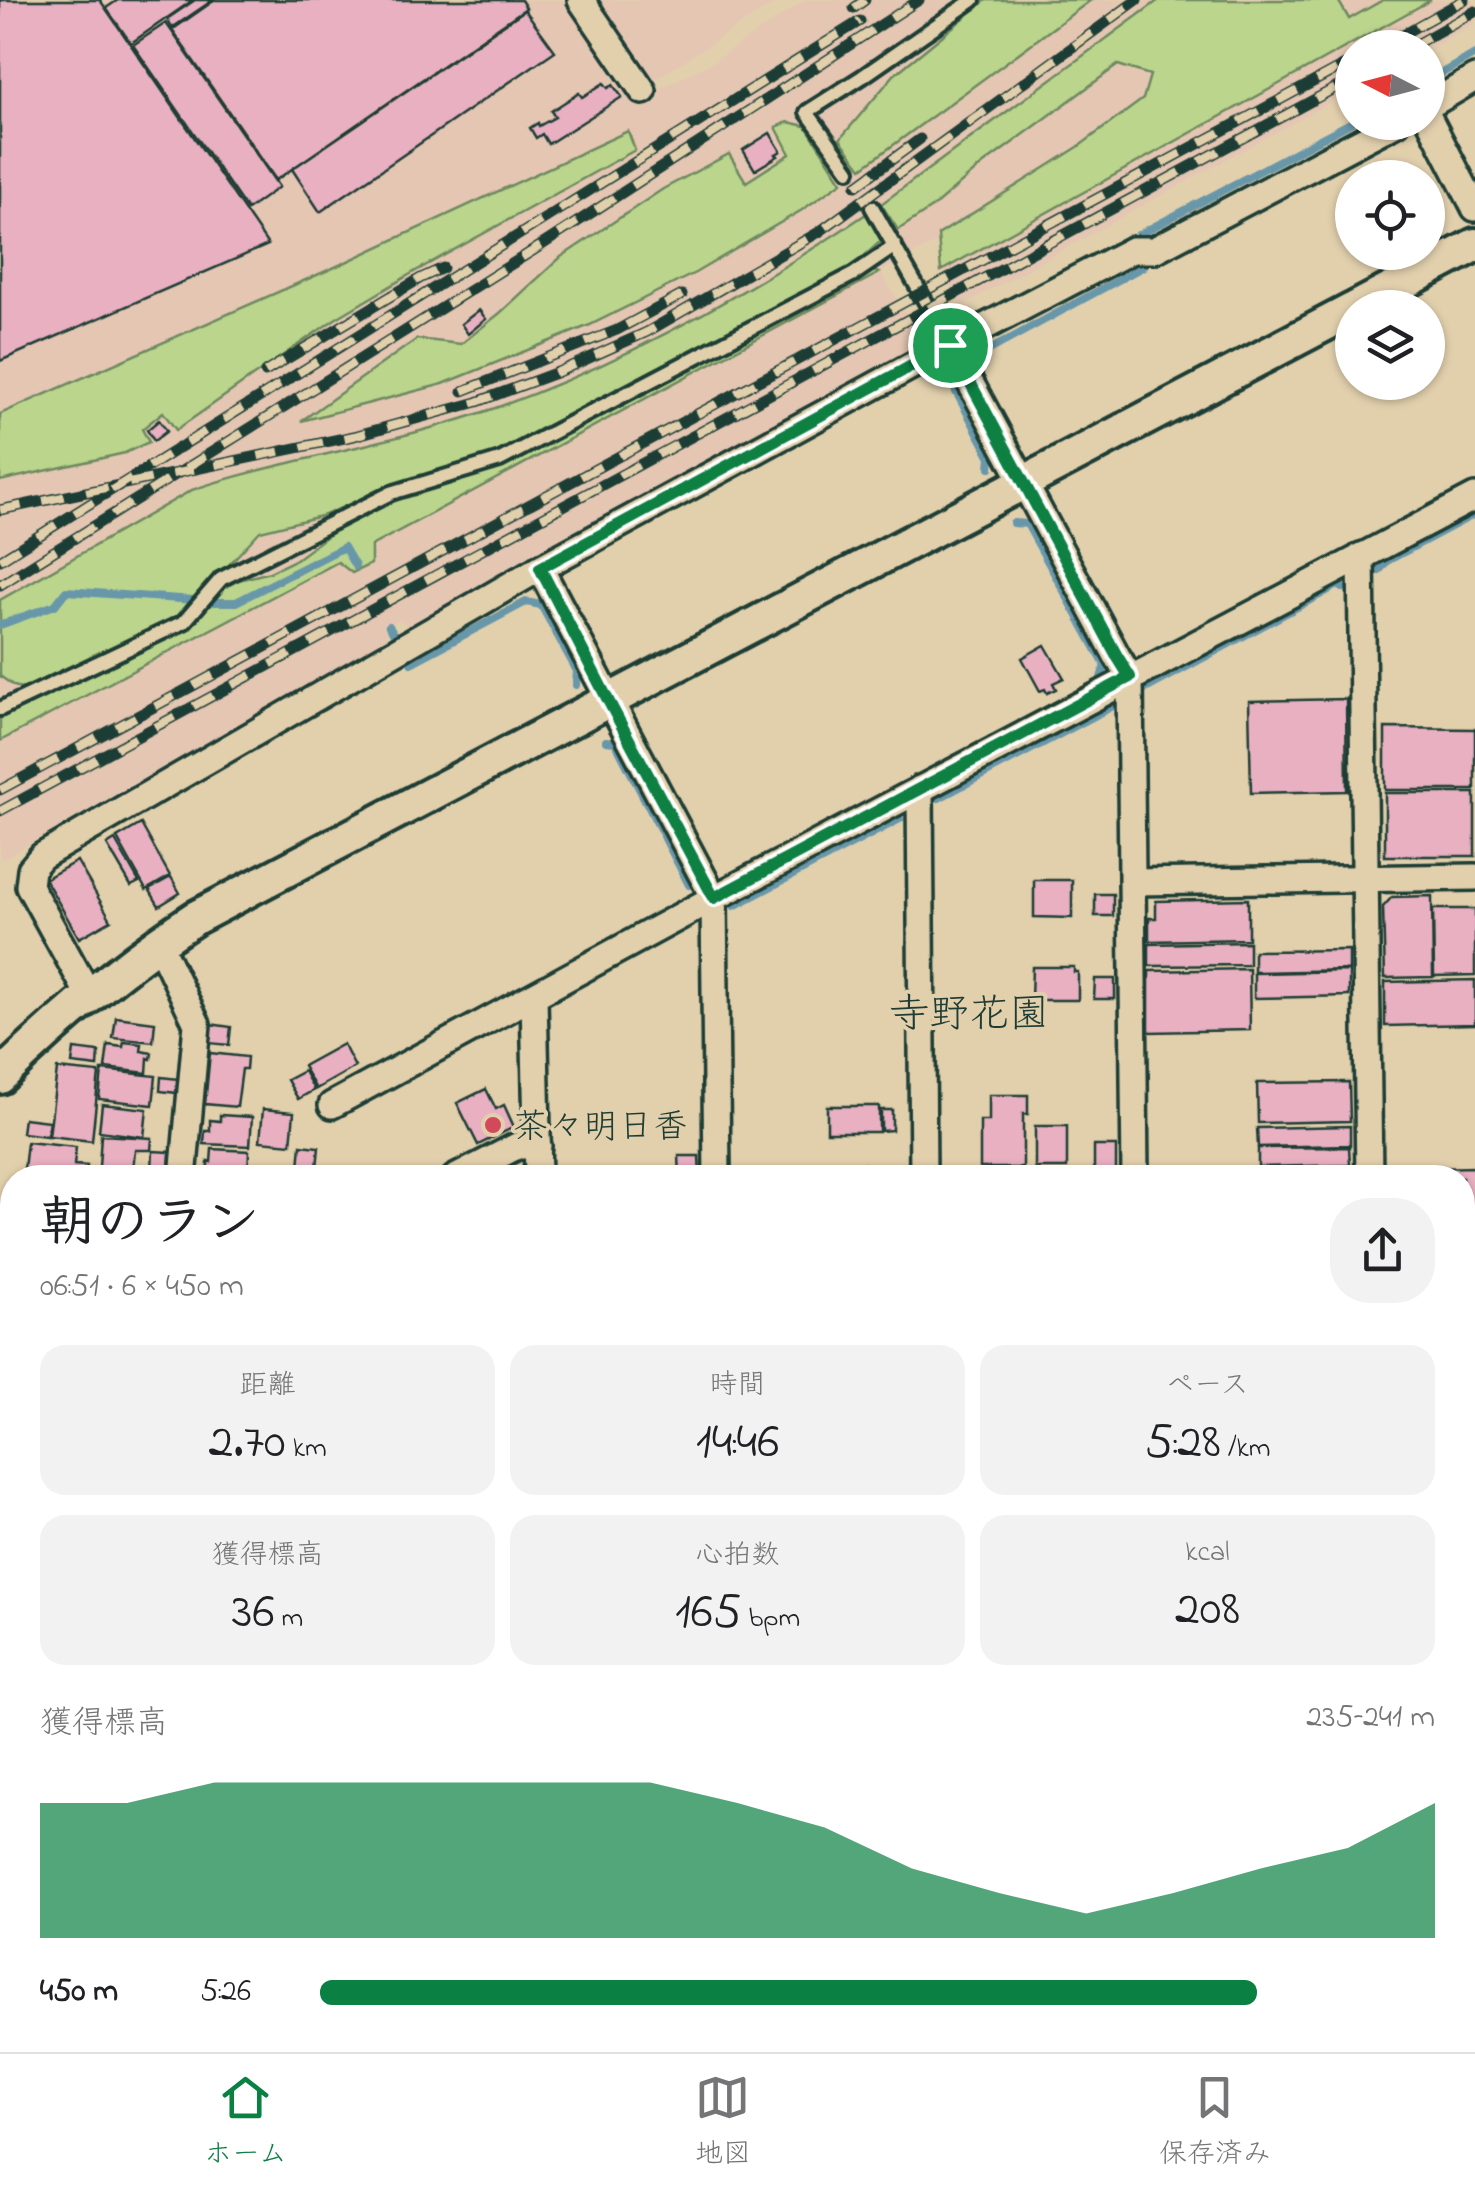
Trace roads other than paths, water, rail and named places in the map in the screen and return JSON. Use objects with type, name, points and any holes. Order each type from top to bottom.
[{"type":"street","points":[[581,0],[644,91]]},
{"type":"street","points":[[1445,96],[1475,78]]},
{"type":"street","points":[[89,995],[30,886],[31,869],[42,856],[540,568],[950,345],[1132,250],[1154,250],[1363,140]]},
{"type":"street","points":[[1440,140],[1475,208]]},
{"type":"street","points":[[1389,290],[1475,245]]},
{"type":"street","points":[[0,1077],[89,995],[195,918],[1335,318]]},
{"type":"street","points":[[950,345],[1130,677],[1135,1165]]},
{"type":"street","points":[[332,1104],[1475,497]]},
{"type":"street","points":[[1361,556],[1368,1165]]},
{"type":"street","points":[[540,568],[714,898],[718,1165]]},
{"type":"street","points":[[920,789],[923,1165]]},
{"type":"street","points":[[1132,882],[1475,877]]},
{"type":"street","points":[[158,942],[198,1024],[184,1165]]},
{"type":"street","points":[[534,997],[538,1165]]},
{"type":"street","points":[[480,1165],[517,1146],[538,1146]]},
{"type":"lane","points":[[848,170],[807,112],[973,0]]},
{"type":"lane","points":[[872,207],[950,345]]},
{"type":"lane","points":[[0,709],[184,622],[221,578],[391,493],[500,460],[854,274],[895,246]]},
{"type":"waterway","points":[[1445,71],[1475,54]]},
{"type":"waterway","points":[[1138,235],[1335,131]]},
{"type":"waterway","points":[[982,354],[1144,266]]},
{"type":"waterway","points":[[946,373],[991,457],[990,467]]},
{"type":"waterway","points":[[1379,571],[1387,561],[1475,514]]},
{"type":"waterway","points":[[1013,523],[1027,524],[1105,665],[1101,678]]},
{"type":"waterway","points":[[214,602],[236,602],[344,547],[355,566]]},
{"type":"waterway","points":[[1142,691],[1338,585],[1343,588]]},
{"type":"waterway","points":[[0,625],[55,605],[66,591],[194,600]]},
{"type":"waterway","points":[[411,663],[526,602],[541,605],[577,671],[576,685]]},
{"type":"waterway","points":[[389,626],[395,635]]},
{"type":"waterway","points":[[939,798],[1113,706]]},
{"type":"waterway","points":[[606,741],[615,742],[689,885]]},
{"type":"waterway","points":[[734,906],[900,819]]},
{"type":"railway","points":[[854,8],[865,0]]},
{"type":"railway","points":[[0,585],[534,250],[919,0]]},
{"type":"railway","points":[[0,510],[354,436],[477,402],[558,372],[647,332],[819,232],[1137,0]]},
{"type":"railway","points":[[1410,30],[1464,0]]},
{"type":"railway","points":[[1441,30],[1475,11]]},
{"type":"railway","points":[[0,560],[860,21]]},
{"type":"railway","points":[[0,790],[1335,70]]},
{"type":"railway","points":[[0,811],[1335,88]]},
{"type":"railway","points":[[856,186],[920,139]]},
{"type":"railway","points":[[265,372],[443,268]]},
{"type":"railway","points":[[463,391],[617,330],[682,295]]},
{"type":"place","name":"茶々明日香","points":[[493,1125]]},
{"type":"district","name":"寺野花園","points":[[969,1012]]}]
